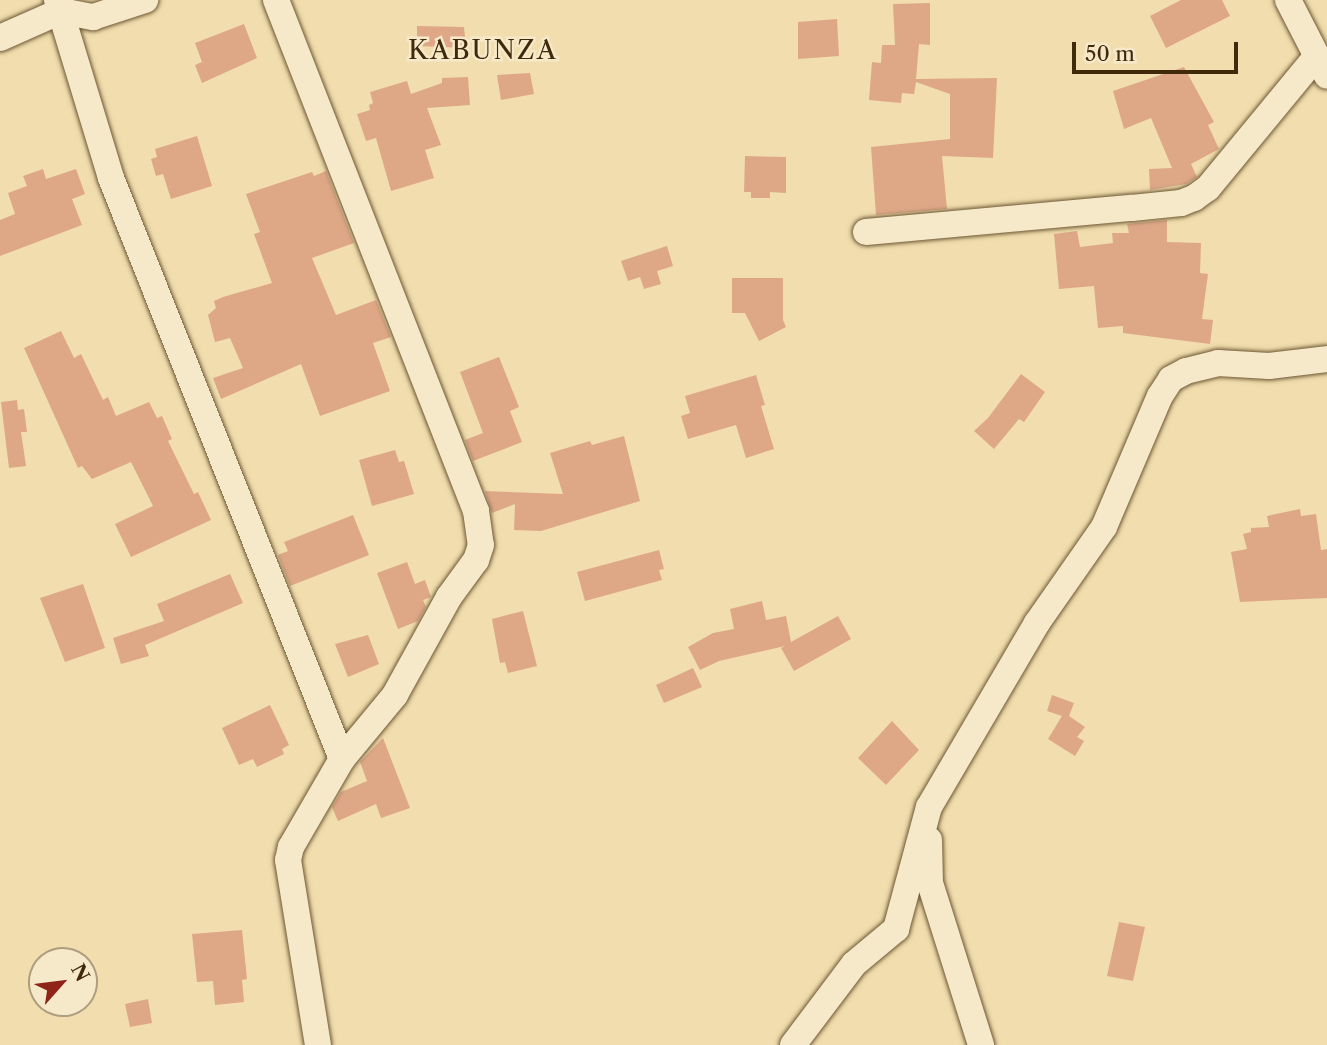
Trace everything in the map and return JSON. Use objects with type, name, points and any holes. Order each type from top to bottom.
[{"type":"street","points":[[0,38],[59,6],[93,17],[145,0]]},
{"type":"street","points":[[276,0],[476,512],[481,545],[476,560],[449,597],[395,695],[342,758],[298,833],[288,860],[318,1045]]},
{"type":"street","points":[[866,232],[1181,203],[1194,198],[1208,188],[1322,66],[1288,0]]},
{"type":"street","points":[[59,6],[111,178],[342,758]]},
{"type":"street","points":[[793,1045],[854,964],[896,929],[929,807],[1037,623],[1104,527],[1160,396],[1171,379],[1186,371],[1218,363],[1296,365],[1327,359]]},
{"type":"street","points":[[929,807],[930,883],[981,1045]]},
{"type":"building","points":[[1181,0],[1222,0],[1230,16],[1166,48],[1150,16]]},
{"type":"building","points":[[930,3],[930,45],[919,44],[916,79],[997,78],[993,158],[942,156],[947,209],[876,215],[871,147],[950,139],[950,94],[916,82],[914,94],[902,93],[901,103],[869,100],[872,62],[881,63],[882,45],[895,45],[893,4]]},
{"type":"building","points":[[837,19],[839,56],[798,59],[798,22]]},
{"type":"building","points":[[244,24],[257,58],[202,83],[195,65],[202,62],[195,43]]},
{"type":"building","points":[[417,26],[464,27],[466,48],[417,46]]},
{"type":"building","points":[[1184,67],[1214,122],[1208,125],[1219,149],[1191,164],[1197,177],[1186,184],[1150,190],[1149,169],[1172,168],[1151,118],[1124,129],[1113,91]]},
{"type":"building","points":[[530,73],[534,94],[501,100],[497,75]]},
{"type":"building","points":[[468,77],[470,105],[427,108],[441,145],[425,150],[434,178],[391,191],[376,138],[366,141],[357,114],[370,110],[369,105],[373,103],[370,92],[407,81],[411,94],[442,83],[442,78]]},
{"type":"building","points":[[197,136],[212,186],[171,199],[163,174],[156,176],[151,159],[157,157],[155,149]]},
{"type":"building","points":[[745,156],[786,157],[786,193],[770,192],[770,198],[751,198],[751,192],[744,192]]},
{"type":"building","points":[[43,169],[46,179],[76,169],[85,194],[72,199],[82,225],[0,256],[0,220],[15,214],[8,193],[27,186],[23,176]]},
{"type":"building","points":[[326,171],[354,243],[312,258],[336,315],[376,300],[391,337],[373,343],[390,391],[320,416],[301,364],[221,399],[213,378],[243,368],[230,338],[215,342],[208,315],[216,308],[214,301],[272,283],[254,234],[260,232],[246,194],[312,172],[314,176]]},
{"type":"building","points":[[1167,220],[1167,242],[1201,243],[1200,273],[1208,274],[1202,319],[1213,320],[1210,344],[1123,333],[1123,326],[1098,328],[1094,286],[1059,289],[1054,234],[1077,231],[1080,247],[1113,243],[1112,233],[1129,233],[1127,224]]},
{"type":"building","points":[[667,246],[673,266],[657,271],[661,284],[644,289],[640,277],[628,281],[621,261]]},
{"type":"building","points":[[732,278],[783,278],[783,320],[786,327],[759,341],[745,313],[732,313]]},
{"type":"building","points":[[61,331],[74,358],[81,354],[103,400],[108,397],[116,416],[149,402],[157,418],[162,416],[172,439],[168,441],[194,494],[198,492],[211,520],[131,557],[115,524],[153,506],[131,462],[92,479],[82,466],[78,468],[24,348]]},
{"type":"building","points":[[499,357],[519,407],[510,411],[522,442],[473,461],[465,440],[483,433],[460,372]]},
{"type":"building","points":[[1021,374],[1045,392],[1024,422],[1019,419],[994,449],[974,431],[988,418]]},
{"type":"building","points":[[756,375],[765,405],[761,406],[774,449],[746,458],[736,425],[688,439],[681,416],[690,413],[685,396]]},
{"type":"building","points":[[17,400],[18,410],[24,409],[27,432],[21,432],[26,466],[9,468],[1,402]]},
{"type":"building","points":[[624,436],[640,501],[541,531],[514,530],[515,504],[492,513],[485,491],[563,494],[550,453],[590,441],[592,445]]},
{"type":"building","points":[[395,450],[399,462],[404,461],[414,494],[372,506],[359,460]]},
{"type":"building","points":[[1300,509],[1301,516],[1316,514],[1321,550],[1327,549],[1327,598],[1240,602],[1231,552],[1247,549],[1243,534],[1251,532],[1251,528],[1269,527],[1267,516]]},
{"type":"building","points":[[353,515],[369,555],[290,586],[278,555],[288,551],[284,542]]},
{"type":"building","points":[[659,550],[664,569],[659,570],[662,580],[585,601],[577,572]]},
{"type":"building","points":[[407,562],[415,584],[425,580],[431,597],[423,600],[426,607],[418,621],[398,629],[377,573]]},
{"type":"building","points":[[230,574],[243,603],[145,645],[149,656],[121,664],[113,638],[164,621],[157,604]]},
{"type":"building","points":[[83,584],[105,648],[65,662],[40,598]]},
{"type":"building","points":[[762,601],[766,620],[786,616],[791,642],[838,616],[851,639],[794,671],[781,648],[785,646],[719,661],[700,670],[688,647],[713,633],[734,629],[730,609]]},
{"type":"building","points":[[523,611],[537,666],[508,673],[505,662],[500,663],[492,619]]},
{"type":"building","points":[[368,635],[379,664],[348,677],[335,644]]},
{"type":"building","points":[[693,668],[702,687],[664,703],[656,685]]},
{"type":"building","points":[[1052,695],[1074,703],[1069,716],[1085,727],[1077,737],[1084,741],[1075,756],[1048,739],[1062,716],[1047,711]]},
{"type":"building","points":[[270,705],[289,745],[282,749],[284,754],[257,767],[253,759],[239,765],[222,728]]},
{"type":"building","points":[[892,721],[919,750],[886,785],[858,758]]},
{"type":"building","points":[[383,738],[410,808],[381,818],[376,804],[338,821],[332,807],[341,792],[367,781],[360,762]]},
{"type":"building","points":[[1119,922],[1145,927],[1133,981],[1107,976]]},
{"type":"building","points":[[242,930],[247,979],[242,980],[244,1002],[215,1005],[213,981],[197,982],[192,934]]},
{"type":"building","points":[[148,999],[152,1023],[130,1027],[125,1004]]},
{"type":"district","name":"KABUNZA","points":[[483,51]]}]
